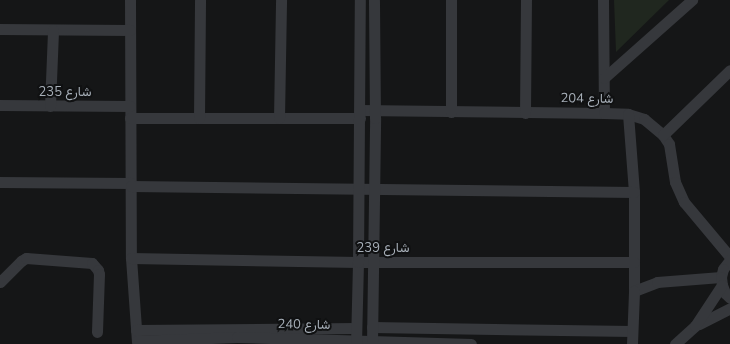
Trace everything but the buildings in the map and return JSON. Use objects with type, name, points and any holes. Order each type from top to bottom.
[{"type":"street","points":[[130,0],[131,258],[135,338],[356,328]]},
{"type":"street","points":[[199,118],[200,0]]},
{"type":"street","points":[[279,118],[281,0]]},
{"type":"street","points":[[356,342],[360,114],[360,0]]},
{"type":"street","points":[[372,342],[375,110],[374,0]]},
{"type":"street","points":[[451,0],[451,112]]},
{"type":"street","points":[[525,113],[526,0]]},
{"type":"street","points":[[603,0],[604,113]]},
{"type":"street","points":[[604,78],[692,0]]},
{"type":"street","points":[[0,29],[130,30]]},
{"type":"street","points":[[50,106],[53,30]]},
{"type":"street","points":[[663,135],[730,70]]},
{"type":"street","name":"شارع 235","points":[[0,105],[50,106],[199,118],[279,118]]},
{"type":"street","name":"شارع 204","points":[[279,118],[360,114],[375,110],[604,113],[628,114],[644,119],[663,135],[669,144],[675,182],[684,202],[730,259]]},
{"type":"street","points":[[628,114],[634,192],[634,291],[632,344]]},
{"type":"street","points":[[0,182],[358,189],[634,192]]},
{"type":"street","points":[[0,282],[21,260],[26,258],[92,263],[98,270],[99,274],[97,332]]},
{"type":"street","name":"شارع 239","points":[[131,258],[358,262],[634,262]]},
{"type":"street","points":[[730,259],[723,269],[722,281],[725,293],[730,298]]},
{"type":"street","points":[[634,291],[657,282],[722,281]]},
{"type":"street","points":[[675,344],[695,326],[722,281]]},
{"type":"street","points":[[695,326],[728,312]]},
{"type":"street","points":[[372,327],[632,331]]},
{"type":"street","name":"شارع 240","points":[[135,338],[237,337],[356,342],[471,344]]},
{"type":"shaded area","points":[[614,0],[669,0],[616,52]]}]
